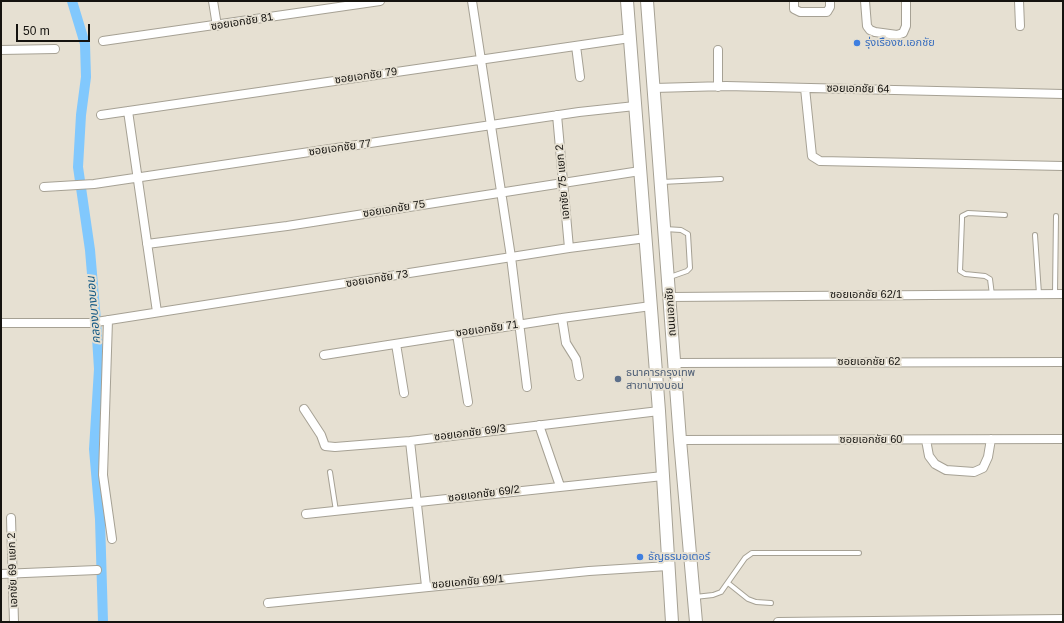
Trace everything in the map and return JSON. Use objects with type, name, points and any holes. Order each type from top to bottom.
[{"type":"main road","name":"ถนนเอกชัย","points":[[627,1],[659,411],[672,622]]},
{"type":"main road","name":"ถนนเอกชัย","points":[[647,1],[680,440],[696,622]]},
{"type":"main road","points":[[637,133],[657,131]]},
{"type":"street","points":[[213,1],[217,26]]},
{"type":"street","name":"ซอยเอกชัย 81","points":[[103,41],[217,26],[341,4],[380,1]]},
{"type":"street","points":[[472,1],[511,257],[527,387]]},
{"type":"street","points":[[794,1],[794,9],[800,12],[827,12],[830,8],[830,1]]},
{"type":"street","points":[[866,1],[867,26],[870,30],[897,35],[903,33],[906,26],[906,1]]},
{"type":"street","points":[[1019,1],[1020,26]]},
{"type":"street","name":"ซอยเอกชัย 79","points":[[102,116],[630,38]]},
{"type":"street","points":[[576,46],[580,77]]},
{"type":"street","points":[[1,50],[54,49]]},
{"type":"street","points":[[718,50],[718,87]]},
{"type":"street","name":"ซอยเอกชัย 64","points":[[654,88],[805,88],[1063,94]]},
{"type":"street","points":[[805,88],[812,156],[820,161],[1063,166]]},
{"type":"street","name":"ซอยเอกชัย 77","points":[[44,186],[94,184],[557,115],[635,106]]},
{"type":"street","points":[[128,111],[157,312]]},
{"type":"street","name":"เอกชัย 75 แยก 2","points":[[557,115],[570,248]]},
{"type":"street","name":"ซอยเอกชัย 75","points":[[147,244],[287,226],[640,171]]},
{"type":"street","name":"ซอยเอกชัย 73","points":[[1,323],[90,323],[511,257],[646,238]]},
{"type":"street","name":"ซอยเอกชัย 62/1","points":[[670,297],[1059,294]]},
{"type":"street","name":"ซอยเอกชัย 71","points":[[324,355],[562,318],[651,306]]},
{"type":"street","points":[[562,318],[566,343],[576,359],[579,376]]},
{"type":"street","points":[[108,320],[103,475],[112,539]]},
{"type":"street","points":[[457,334],[468,402]]},
{"type":"street","points":[[396,344],[404,393]]},
{"type":"street","name":"ซอยเอกชัย 62","points":[[674,363],[1063,362]]},
{"type":"street","name":"ซอยเอกชัย 69/3","points":[[304,409],[317,428],[326,447],[410,441],[659,411]]},
{"type":"street","points":[[539,425],[560,486]]},
{"type":"street","name":"ซอยเอกชัย 60","points":[[680,440],[926,440],[1063,438]]},
{"type":"street","points":[[926,440],[929,456],[936,464],[946,470],[974,472],[983,468],[988,457],[991,439]]},
{"type":"street","points":[[410,441],[426,586]]},
{"type":"street","name":"ซอยเอกชัย 69/2","points":[[306,514],[663,476]]},
{"type":"street","name":"เอกชัย 69 แยก 2","points":[[11,518],[14,622]]},
{"type":"street","name":"ซอยเอกชัย 69/1","points":[[268,603],[426,586],[589,571],[668,566]]},
{"type":"street","points":[[1,574],[97,570]]},
{"type":"street","points":[[778,622],[1063,619]]},
{"type":"lane","points":[[661,182],[720,179]]},
{"type":"lane","points":[[992,295],[990,279],[985,276],[960,272],[962,216],[968,213],[1005,215]]},
{"type":"lane","points":[[1056,216],[1059,294]]},
{"type":"lane","points":[[665,229],[681,230],[688,234],[691,263],[687,271],[668,278]]},
{"type":"lane","points":[[1035,235],[1038,294]]},
{"type":"lane","points":[[330,472],[336,510]]},
{"type":"lane","points":[[693,597],[713,595],[721,592],[745,558],[752,553],[859,553]]},
{"type":"lane","points":[[728,583],[748,599],[756,602],[771,602]]},
{"type":"waterway","name":"คลองบางบอน","points":[[72,1],[85,44],[86,77],[81,115],[78,167],[90,250],[99,369],[94,449],[100,519],[103,622]]},
{"type":"place","name":"รุ่งเรืองซ.เอกชัย","points":[[857,43]]},
{"type":"place","name":"ธนาคารกรุงเทพ สาขาบางบอน","points":[[618,379]]},
{"type":"place","name":"ธัญธรมอเตอร์","points":[[640,557]]}]
